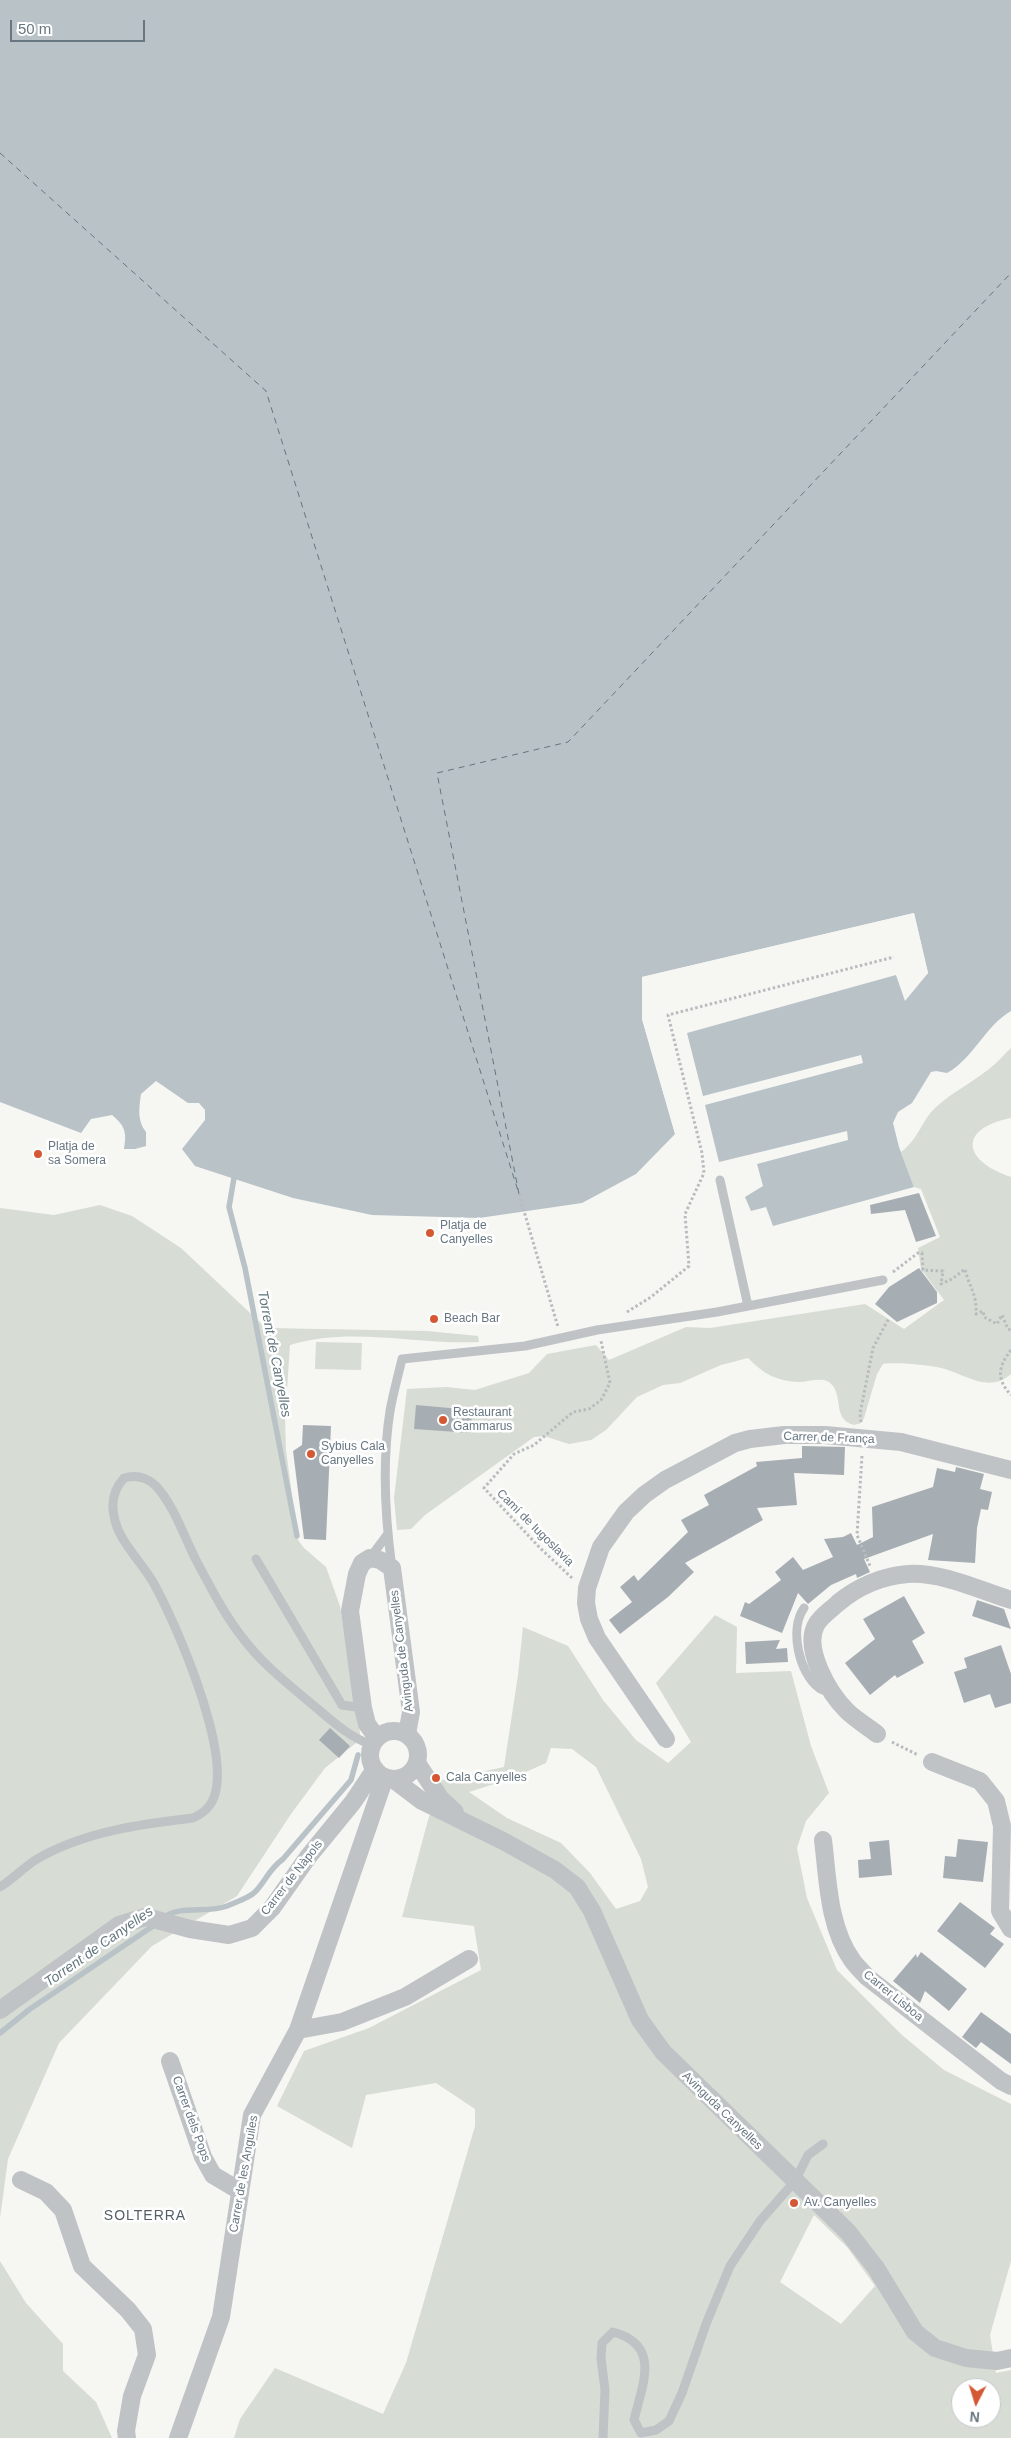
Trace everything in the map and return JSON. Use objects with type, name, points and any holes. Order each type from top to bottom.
[{"type":"street","name":"Carrer de França","points":[[666,1739],[597,1638],[589,1619],[587,1588],[601,1547],[626,1512],[644,1495],[665,1480],[721,1450],[750,1438],[825,1435],[901,1442],[1011,1470]]},
{"type":"street","points":[[375,1742],[363,1708],[350,1611],[357,1574],[362,1563],[370,1558],[380,1560],[392,1568]]},
{"type":"street","name":"Avinguda de Canyelles","points":[[392,1568],[411,1712],[407,1734]]},
{"type":"street","points":[[877,1734],[846,1710],[814,1656],[812,1642],[814,1630],[817,1624],[831,1610],[859,1588],[884,1579],[907,1574],[924,1574],[1011,1600]]},
{"type":"street","points":[[391,1731],[407,1734],[417,1746],[417,1763],[412,1772],[403,1778],[384,1775],[370,1753],[375,1742],[391,1731]]},
{"type":"street","points":[[932,1762],[980,1781],[996,1800],[1002,1826],[1000,1911],[1011,1929]]},
{"type":"street","name":"Avinguda Canyelles","points":[[417,1763],[440,1798],[466,1822]]},
{"type":"street","name":"Avinguda Canyelles","points":[[384,1775],[422,1801],[466,1822],[555,1870],[577,1887],[592,1911],[640,2020],[663,2052],[853,2239],[876,2268],[915,2332],[935,2348],[966,2358],[997,2362],[1011,2358]]},
{"type":"street","name":"Carrer de Nàpols","points":[[0,2010],[119,1925],[146,1917],[190,1929],[229,1935],[252,1928],[272,1908],[308,1857],[353,1802],[384,1775]]},
{"type":"street","name":"Carrer de les Anguiles","points":[[178,2438],[221,2317],[252,2115],[298,2030],[384,1775]]},
{"type":"street","name":"Carrer Lisboa","points":[[823,1840],[832,1908],[842,1941],[852,1960],[867,1977],[1001,2081],[1011,2086]]},
{"type":"street","points":[[298,2030],[342,2022],[405,1997],[469,1959]]},
{"type":"street","name":"Carrer dels Pops","points":[[170,2061],[203,2157],[213,2175],[240,2191]]},
{"type":"street","points":[[21,2180],[46,2192],[63,2210],[82,2266],[128,2310],[143,2329],[147,2355],[132,2396],[126,2431],[128,2438]]},
{"type":"lane","points":[[720,1180],[748,1306]]},
{"type":"lane","points":[[561,1338],[597,1330],[748,1306],[883,1280]]},
{"type":"lane","name":"Avinguda de Canyelles","points":[[392,1568],[387,1535],[386,1474],[390,1412],[402,1359],[525,1346],[561,1338]]},
{"type":"lane","points":[[0,1886],[38,1859],[85,1839],[122,1829],[193,1818],[203,1813],[210,1806],[215,1794],[218,1778],[216,1747],[190,1664],[152,1580],[120,1532],[114,1518],[114,1493],[124,1478],[132,1476],[144,1477],[156,1486],[170,1508],[219,1603],[242,1638],[280,1678],[356,1740],[375,1742]]},
{"type":"lane","points":[[370,1558],[387,1535]]},
{"type":"lane","points":[[256,1559],[342,1705],[363,1708]]},
{"type":"lane","points":[[804,1608],[798,1616],[797,1624],[797,1637],[802,1661],[808,1674],[819,1688],[835,1694]]},
{"type":"lane","points":[[603,2438],[605,2390],[601,2358],[602,2343],[613,2332],[628,2336],[639,2347],[646,2361],[642,2390],[634,2420],[641,2433],[656,2430],[669,2421],[682,2393],[706,2324],[730,2266],[760,2221],[795,2181],[808,2156],[823,2144]]},
{"type":"path","points":[[597,1330],[651,1296],[689,1266],[685,1214],[704,1173],[702,1153],[668,1015],[894,958]]},
{"type":"path","points":[[518,1194],[561,1338]]},
{"type":"path","points":[[883,1280],[918,1253],[922,1253],[923,1270],[943,1271],[941,1284],[952,1279],[965,1269],[967,1279],[977,1298],[976,1314],[983,1311],[984,1317],[997,1324],[1002,1314],[1008,1329],[1011,1330]]},
{"type":"path","name":"Camí de Iugoslavia","points":[[587,1588],[570,1576],[540,1548],[484,1488],[514,1454],[534,1445],[574,1412],[588,1409],[601,1400],[610,1383],[597,1330]]},
{"type":"path","points":[[1011,1350],[1001,1362],[1000,1377],[1004,1388],[1011,1395]]},
{"type":"shaded area","points":[[0,0],[1011,0],[1011,1011],[994,1025],[956,1067],[947,1073],[931,1072],[912,1103],[898,1112],[893,1123],[899,1147],[914,1187],[773,1226],[766,1207],[751,1211],[745,1197],[763,1186],[757,1164],[848,1140],[847,1131],[719,1162],[705,1105],[863,1063],[861,1055],[703,1096],[687,1033],[896,975],[905,1001],[928,973],[914,913],[642,977],[642,1019],[675,1134],[636,1174],[582,1203],[479,1218],[372,1215],[293,1198],[195,1166],[182,1149],[205,1120],[205,1110],[199,1103],[188,1103],[156,1081],[141,1094],[139,1114],[146,1132],[146,1146],[135,1149],[124,1149],[124,1130],[112,1115],[91,1119],[81,1133],[0,1102]]},
{"type":"shaded area","points":[[1011,1048],[1011,1118],[994,1123],[981,1130],[975,1137],[973,1146],[983,1163],[1011,1177],[1011,1374],[1003,1380],[987,1383],[970,1379],[945,1369],[923,1365],[883,1364],[877,1374],[864,1418],[861,1423],[854,1425],[847,1422],[840,1412],[834,1387],[829,1382],[818,1380],[791,1382],[777,1378],[759,1368],[748,1358],[721,1365],[680,1383],[663,1385],[637,1397],[606,1430],[591,1440],[569,1444],[544,1436],[534,1437],[425,1515],[411,1529],[397,1530],[394,1498],[407,1389],[446,1387],[475,1390],[529,1373],[547,1354],[596,1345],[609,1360],[686,1327],[710,1328],[865,1304],[904,1329],[944,1300],[921,1269],[918,1248],[940,1237],[921,1189],[914,1187],[901,1152],[912,1141],[936,1107],[988,1070]]},
{"type":"shaded area","points":[[100,1205],[132,1216],[181,1248],[266,1328],[427,1331],[478,1336],[479,1342],[360,1336],[336,1337],[290,1345],[285,1419],[286,1450],[298,1540],[304,1548],[326,1567],[340,1606],[361,1739],[325,1768],[291,1814],[237,1896],[152,1946],[59,2043],[8,2159],[0,2218],[0,1208],[54,1215]]},
{"type":"shaded area","points":[[316,1342],[362,1343],[361,1370],[315,1369]]},
{"type":"shaded area","points":[[715,1615],[737,1627],[736,1673],[791,1671],[811,1746],[829,1793],[806,1821],[797,1848],[807,1898],[837,1970],[902,2035],[944,2070],[1011,2104],[1011,2261],[990,2335],[996,2373],[1011,2370],[1011,2438],[234,2438],[240,2419],[275,2368],[383,2414],[406,2363],[475,2126],[475,2109],[436,2083],[366,2095],[352,2148],[277,2106],[304,2051],[369,2028],[481,1970],[474,1926],[402,1917],[428,1820],[442,1780],[504,1767],[518,1675],[523,1627],[568,1646],[603,1700],[636,1740],[668,1763],[691,1742],[656,1683]],"holes":[[[551,1748],[572,1749],[596,1767],[641,1859],[648,1887],[640,1901],[616,1909],[590,1873],[561,1843],[507,1818],[469,1792],[510,1779],[546,1763]],[[814,2215],[847,2247],[875,2286],[841,2324],[780,2282]]]},
{"type":"shaded area","points":[[0,2261],[26,2303],[63,2344],[63,2371],[96,2402],[112,2438],[0,2438]]},
{"type":"pier","points":[[914,913],[928,973],[914,989],[914,986],[925,972],[912,916],[644,979],[644,1019],[678,1133],[676,1137],[642,1019],[642,977]]},
{"type":"building","points":[[919,1193],[936,1236],[916,1242],[905,1210],[871,1214],[870,1205]]},
{"type":"building","points":[[919,1268],[937,1292],[937,1303],[897,1322],[875,1304],[889,1287]]},
{"type":"building","name":"Restaurant Gammarus","points":[[416,1405],[472,1410],[471,1433],[414,1429]]},
{"type":"building","points":[[303,1425],[331,1426],[326,1540],[304,1539],[293,1451],[302,1445]]},
{"type":"building","points":[[802,1446],[845,1447],[844,1475],[794,1473],[797,1505],[757,1508],[763,1520],[685,1563],[694,1572],[668,1597],[620,1634],[609,1620],[632,1602],[620,1587],[634,1575],[638,1581],[688,1532],[681,1520],[709,1505],[704,1495],[757,1466],[756,1462],[802,1458]]},
{"type":"building","points":[[956,1467],[984,1474],[980,1489],[992,1492],[988,1510],[981,1509],[977,1528],[975,1563],[928,1560],[933,1534],[864,1559],[870,1572],[857,1578],[856,1574],[831,1585],[808,1604],[798,1593],[782,1633],[740,1616],[745,1602],[749,1604],[781,1580],[775,1572],[793,1557],[803,1570],[833,1557],[824,1539],[843,1537],[851,1533],[857,1545],[873,1537],[872,1507],[933,1487],[937,1468],[955,1472]]},
{"type":"building","points":[[904,1596],[925,1633],[912,1641],[924,1663],[897,1678],[895,1675],[870,1695],[845,1663],[875,1639],[863,1619]]},
{"type":"building","points":[[977,1600],[1004,1609],[1011,1629],[972,1616]]},
{"type":"building","points":[[780,1640],[776,1649],[787,1648],[788,1662],[746,1664],[745,1642]]},
{"type":"building","points":[[1001,1645],[1011,1674],[1011,1703],[995,1708],[990,1694],[964,1703],[954,1672],[967,1668],[964,1658]]},
{"type":"building","points":[[330,1728],[350,1746],[339,1758],[319,1740]]},
{"type":"building","points":[[958,1839],[988,1842],[983,1882],[943,1878],[945,1856],[956,1857]]},
{"type":"building","points":[[889,1840],[892,1875],[859,1878],[858,1860],[871,1859],[869,1842]]},
{"type":"building","points":[[960,1902],[995,1928],[990,1934],[1004,1944],[985,1968],[937,1931]]},
{"type":"building","points":[[921,1952],[967,1989],[949,2011],[925,1991],[920,2003],[893,1981],[916,1954],[917,1958]]},
{"type":"building","points":[[981,2012],[1011,2034],[1011,2064],[981,2042],[976,2048],[962,2037]]},
{"type":"waterway","name":"Torrent de Canyelles","points":[[234,1178],[229,1207],[245,1268],[297,1536]]},
{"type":"waterway","name":"Torrent de Canyelles","points":[[163,1918],[178,1911],[227,1906],[252,1894],[351,1780],[358,1755]]},
{"type":"waterway","name":"Torrent de Canyelles","points":[[0,2033],[30,2009],[156,1924]]},
{"type":"ferry route","points":[[0,153],[266,391],[519,1194],[437,773],[568,742],[1011,273]]},
{"type":"place","name":"Platja de sa Somera","points":[[38,1154]]},
{"type":"place","name":"Platja de Canyelles","points":[[430,1233]]},
{"type":"place","name":"Beach Bar","points":[[434,1319]]},
{"type":"place","name":"Restaurant Gammarus","points":[[443,1420]]},
{"type":"place","name":"Sybius Cala Canyelles","points":[[311,1454]]},
{"type":"place","name":"Cala Canyelles","points":[[436,1778]]},
{"type":"place","name":"Av. Canyelles","points":[[794,2203]]},
{"type":"district","name":"SOLTERRA","points":[[145,2216]]}]
